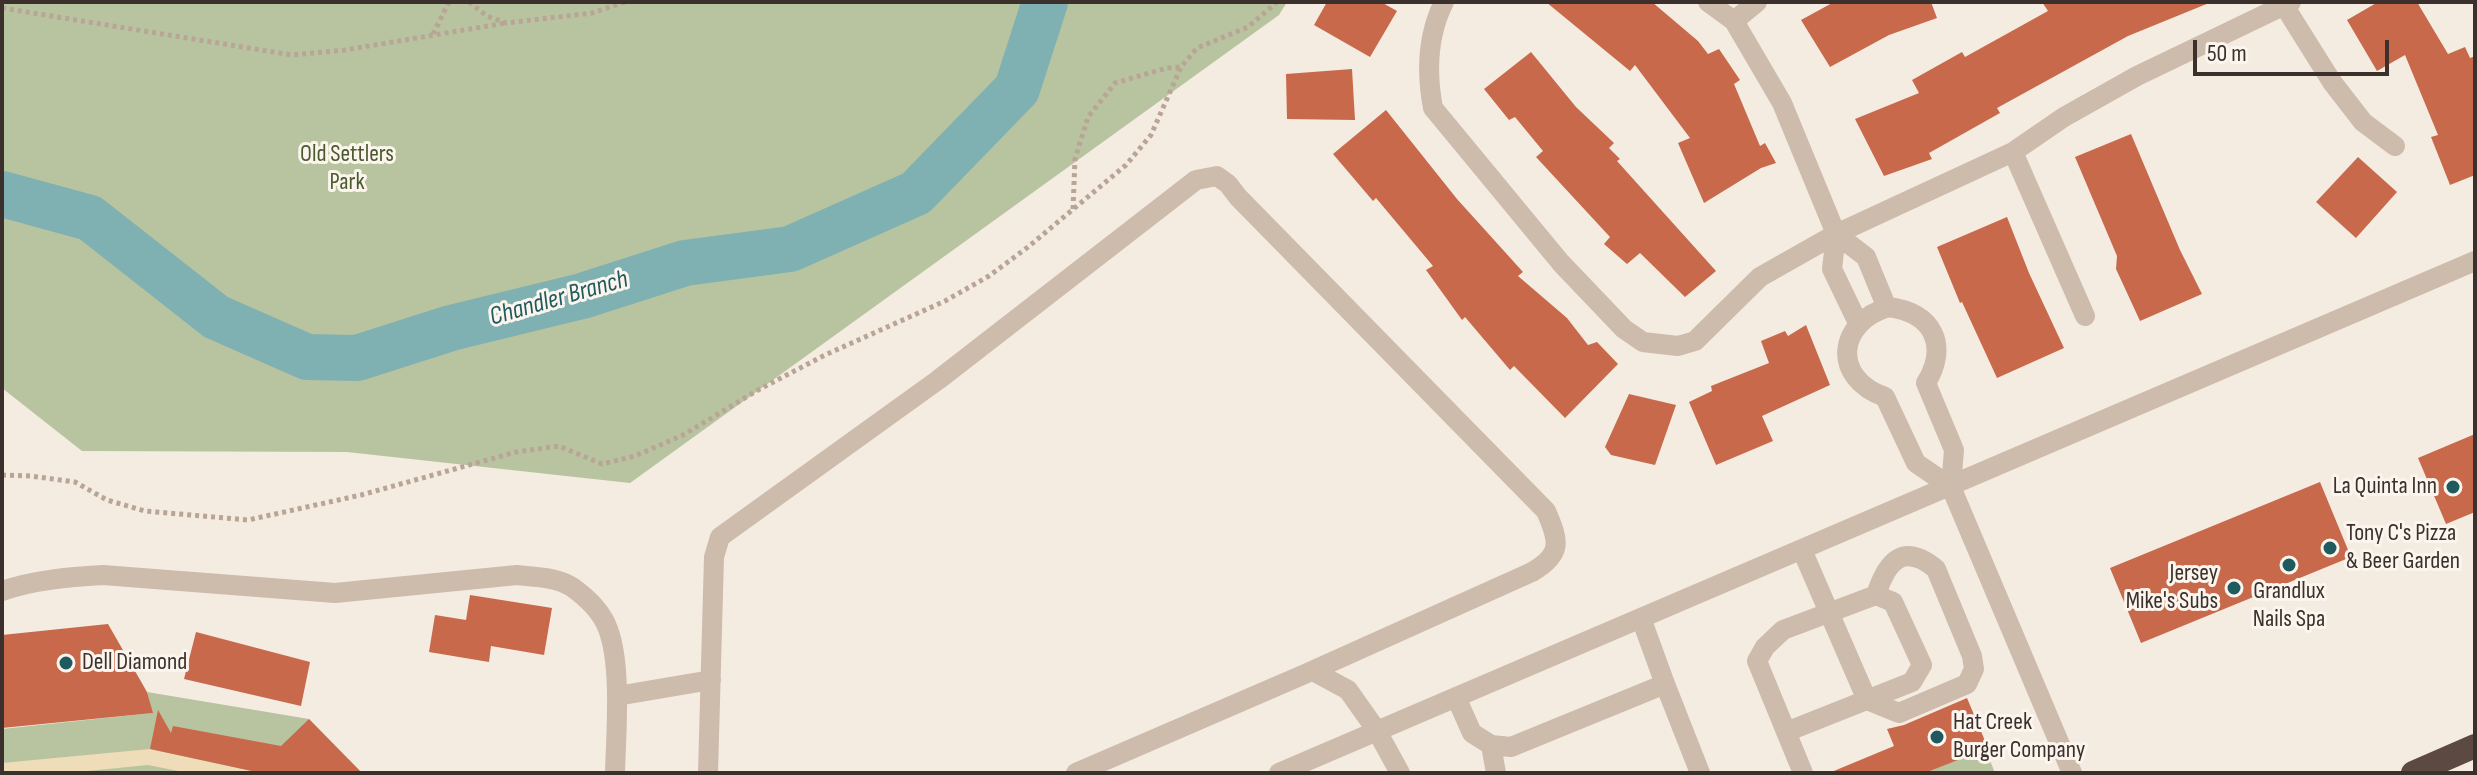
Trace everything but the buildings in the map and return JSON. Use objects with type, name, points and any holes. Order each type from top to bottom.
[{"type":"highway","points":[[2413,773],[2475,746]]},
{"type":"street","points":[[1444,2],[1437,15],[1428,53],[1428,81],[1433,108],[1561,263],[1624,329],[1643,342],[1678,346],[1695,341],[1760,277],[1836,234],[2013,152],[2064,117],[2137,76],[2288,4],[2332,82],[2363,122],[2395,146]]},
{"type":"street","points":[[1708,2],[1734,21],[1782,103],[1836,234],[1832,269],[1858,323]]},
{"type":"street","points":[[1734,21],[1757,2]]},
{"type":"street","points":[[2013,152],[2085,316]]},
{"type":"street","points":[[708,773],[714,557],[720,537],[938,380],[1196,180],[1217,176],[1546,511],[1557,535],[1555,555],[1532,572],[1076,773]]},
{"type":"street","points":[[1836,234],[1866,257],[1887,308]]},
{"type":"street","points":[[1291,771],[1377,731],[2475,261]]},
{"type":"street","points":[[1951,487],[1916,463],[1885,397],[1870,391],[1858,381],[1850,368],[1847,352],[1850,336],[1858,323],[1872,312],[1887,308],[1907,309],[1922,319],[1933,333],[1938,350],[1935,368],[1926,383],[1954,450],[1951,487],[2072,773]]},
{"type":"street","points":[[1802,550],[1867,700],[1899,713],[1967,684],[1974,669],[1972,656],[1936,569],[1924,560],[1906,556],[1896,558],[1888,566],[1876,595]]},
{"type":"street","points":[[2,591],[50,580],[103,575],[335,593],[517,575],[545,578],[570,586],[594,606],[608,630],[617,696],[615,773]]},
{"type":"street","points":[[1786,732],[1912,682],[1922,665],[1893,602],[1876,595],[1783,630],[1765,647],[1757,661],[1786,732],[1803,773]]},
{"type":"street","points":[[1641,618],[1700,773]]},
{"type":"street","points":[[1313,671],[1348,690],[1377,731],[1400,773]]},
{"type":"street","points":[[617,696],[711,680]]},
{"type":"street","points":[[1456,697],[1472,733],[1491,745],[1511,747],[1665,684]]},
{"type":"street","points":[[1491,745],[1496,773]]},
{"type":"path","points":[[433,35],[449,2]]},
{"type":"path","points":[[469,2],[487,16],[506,23]]},
{"type":"path","points":[[2,8],[292,55],[592,13],[625,2]]},
{"type":"path","points":[[2,475],[75,482],[107,500],[145,511],[248,520],[361,495],[516,452],[559,446],[602,464],[661,446],[825,355],[945,301],[989,276],[1126,165],[1151,135],[1181,67],[1197,48],[1248,27],[1277,2]]},
{"type":"path","points":[[1073,209],[1075,159],[1088,117],[1115,83],[1181,67]]},
{"type":"green space","name":"Old Settlers Park","points":[[2,2],[1287,2],[1279,15],[630,483],[347,452],[82,451],[2,388]]},
{"type":"green space","points":[[147,692],[309,719],[362,773],[2,773],[2,729],[152,713]]},
{"type":"green space","points":[[1985,748],[1995,773],[1925,773]]},
{"type":"sand","points":[[150,749],[261,773],[188,773],[148,765],[68,773],[2,773],[2,763]]},
{"type":"waterway","name":"Chandler Branch","points":[[2,194],[90,218],[216,317],[307,357],[357,358],[451,328],[582,296],[685,263],[790,249],[916,193],[1017,89],[1045,2]]},
{"type":"place","name":"La Quinta Inn","points":[[2453,487]]},
{"type":"place","name":"Tony C's Pizza & Beer Garden","points":[[2330,548]]},
{"type":"place","name":"Grandlux Nails Spa","points":[[2289,565]]},
{"type":"place","name":"Jersey Mike's Subs","points":[[2234,588]]},
{"type":"place","name":"Dell Diamond","points":[[66,663]]},
{"type":"place","name":"Hat Creek Burger Company","points":[[1937,737]]}]
